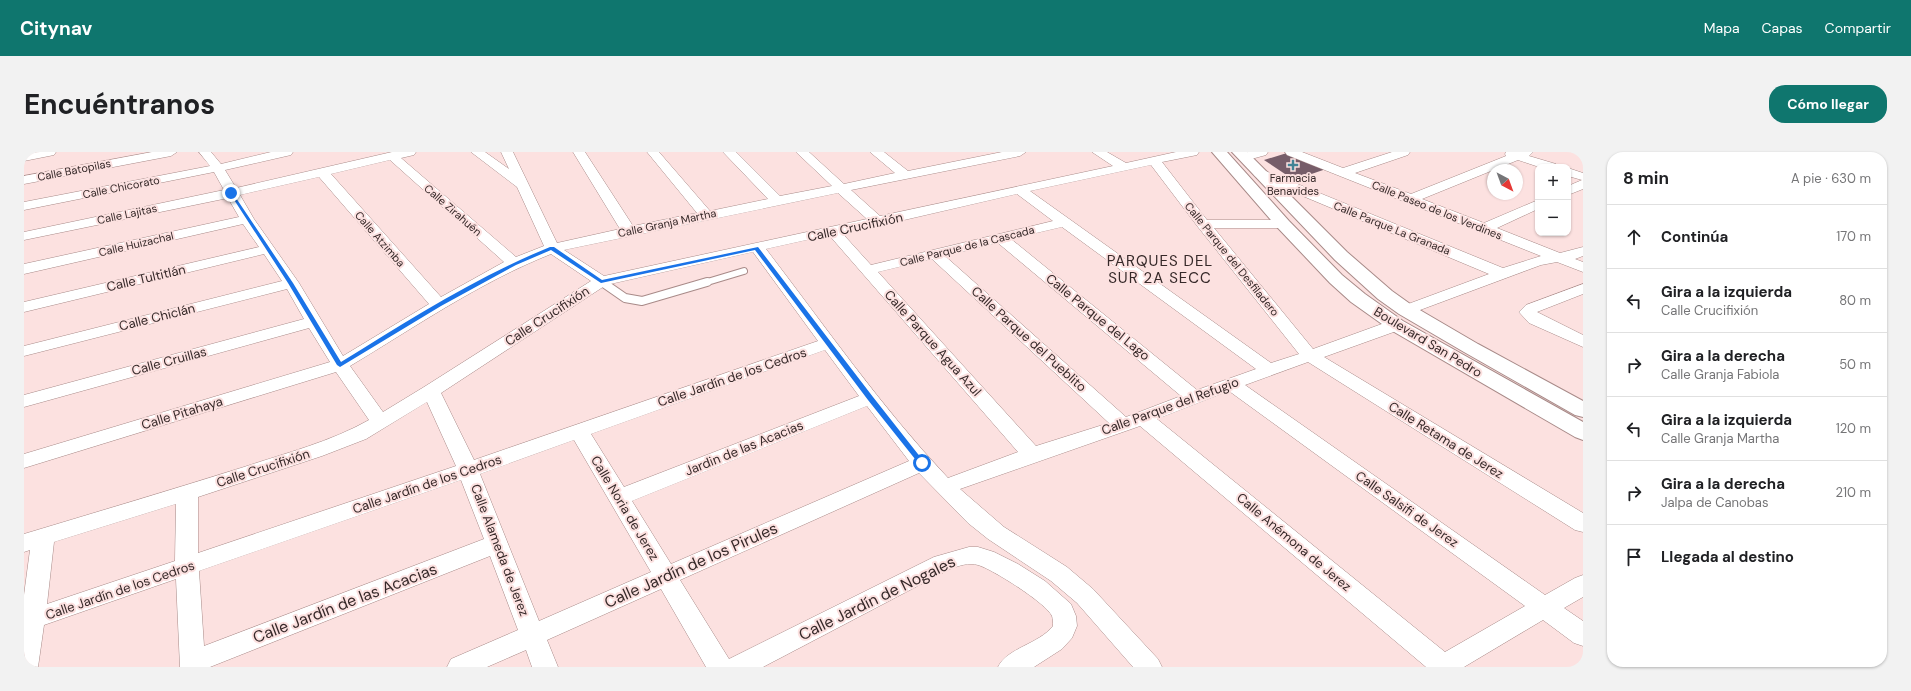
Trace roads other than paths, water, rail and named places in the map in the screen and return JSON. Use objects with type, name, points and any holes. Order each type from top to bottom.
[{"type":"street","points":[[24,157],[50,152]]},
{"type":"street","name":"Calle Batopilas","points":[[24,180],[170,152]]},
{"type":"street","points":[[205,152],[218,168],[247,219],[291,283],[340,365],[380,422]]},
{"type":"street","name":"Calle Chicorato","points":[[24,206],[218,168],[287,152]]},
{"type":"street","name":"Calle Lajitas","points":[[24,236],[231,193],[410,152]]},
{"type":"street","points":[[477,152],[523,185]]},
{"type":"street","points":[[507,152],[552,248],[601,281]]},
{"type":"street","points":[[579,152],[629,231]]},
{"type":"street","points":[[653,152],[706,215]]},
{"type":"street","points":[[729,152],[777,201]]},
{"type":"street","points":[[802,152],[843,188],[878,222]]},
{"type":"street","points":[[876,152],[906,175]]},
{"type":"street","points":[[950,152],[965,163]]},
{"type":"street","name":"Calle Granja Martha","points":[[340,365],[439,305],[514,264],[552,248],[706,215],[1020,152]]},
{"type":"street","points":[[1098,152],[1124,167]]},
{"type":"street","name":"Calle Crucifixión","points":[[33,540],[187,493],[340,442],[380,422],[431,391],[601,281],[834,232],[1193,152]]},
{"type":"street","points":[[1232,155],[1262,152]]},
{"type":"street","name":"Calle Paseo de los Verdines","points":[[1291,152],[1483,229],[1583,267]]},
{"type":"street","points":[[1344,172],[1404,152]]},
{"type":"street","points":[[1410,199],[1517,153],[1544,164]]},
{"type":"street","name":"Boulevard San Pedro","points":[[1232,155],[1259,173],[1341,256],[1368,281],[1406,310],[1583,410]]},
{"type":"street","name":"Boulevard San Pedro","points":[[1232,155],[1284,224],[1336,279],[1358,298],[1396,326],[1583,432]]},
{"type":"street","name":"Calle Zirahuén","points":[[392,156],[514,264]]},
{"type":"street","name":"Calle Parque del Desfiladero","points":[[1155,161],[1203,224],[1310,356]]},
{"type":"street","name":"Calle Atzimba","points":[[322,172],[439,305]]},
{"type":"street","name":"Calle Parque La Granada","points":[[1259,173],[1503,274]]},
{"type":"street","points":[[1571,173],[1583,177]]},
{"type":"street","points":[[1571,190],[1583,184]]},
{"type":"street","points":[[1020,190],[1269,370]]},
{"type":"street","points":[[1483,229],[1535,205]]},
{"type":"street","name":"Calle Huizachal","points":[[24,269],[247,219]]},
{"type":"street","name":"Calle Parque de la Cascada","points":[[868,270],[1065,222]]},
{"type":"street","points":[[1203,224],[1284,224]]},
{"type":"street","name":"Calle Parque Agua Azul","points":[[834,232],[1032,455]]},
{"type":"street","name":"Calle Parque del Lago","points":[[1001,238],[1194,397]]},
{"type":"street","points":[[757,248],[870,398],[922,463],[944,487],[991,529],[1059,574],[1085,596],[1149,667]]},
{"type":"street","name":"Calle Tultitlán","points":[[24,307],[268,249]]},
{"type":"street","points":[[1406,310],[1539,260],[1569,257],[1583,251]]},
{"type":"street","name":"Calle Parque del Pueblito","points":[[936,254],[1122,424]]},
{"type":"street","name":"Calle Chiclán","points":[[24,351],[291,283]]},
{"type":"street","points":[[1583,289],[1532,308],[1527,312],[1535,319],[1583,342]]},
{"type":"street","name":"Calle Cruillas","points":[[24,401],[314,322]]},
{"type":"street","name":"Calle Parque del Refugio","points":[[944,487],[1032,455],[1143,418],[1194,397],[1396,326]]},
{"type":"street","name":"Calle Jardín de los Cedros","points":[[29,621],[468,470],[828,343]]},
{"type":"street","name":"Calle Retama de Jerez","points":[[1310,356],[1583,524]]},
{"type":"street","name":"Calle Pitahaya","points":[[24,460],[340,365]]},
{"type":"street","name":"Calle Salsifi de Jerez","points":[[1231,384],[1583,635]]},
{"type":"street","name":"Calle Alameda de Jerez","points":[[431,391],[468,470],[545,667]]},
{"type":"street","name":"Jardin de las Acacias","points":[[618,498],[870,398]]},
{"type":"street","name":"Calle Anémona de Jerez","points":[[1143,418],[1443,667]]},
{"type":"street","name":"Calle Noria de Jerez","points":[[579,431],[720,667]]},
{"type":"street","name":"Calle Jardín de los Pirules","points":[[460,667],[922,463]]},
{"type":"street","points":[[187,493],[188,567],[193,664]]},
{"type":"street","points":[[25,667],[33,540]]},
{"type":"street","name":"Calle Jardín de las Acacias","points":[[193,664],[496,544]]},
{"type":"street","name":"Calle Jardín de Nogales","points":[[738,667],[942,563],[968,555],[980,557],[992,562],[1038,589],[1062,610],[1066,619],[1064,630],[1056,641],[1011,667]]},
{"type":"street","points":[[1443,667],[1583,586]]},
{"type":"lane","points":[[601,281],[632,302],[642,301],[744,271]]},
{"type":"place","name":"Farmacia Benavides","points":[[1293,165]]},
{"type":"district","name":"PARQUES DEL SUR 2A SECC","points":[[1160,270]]}]
